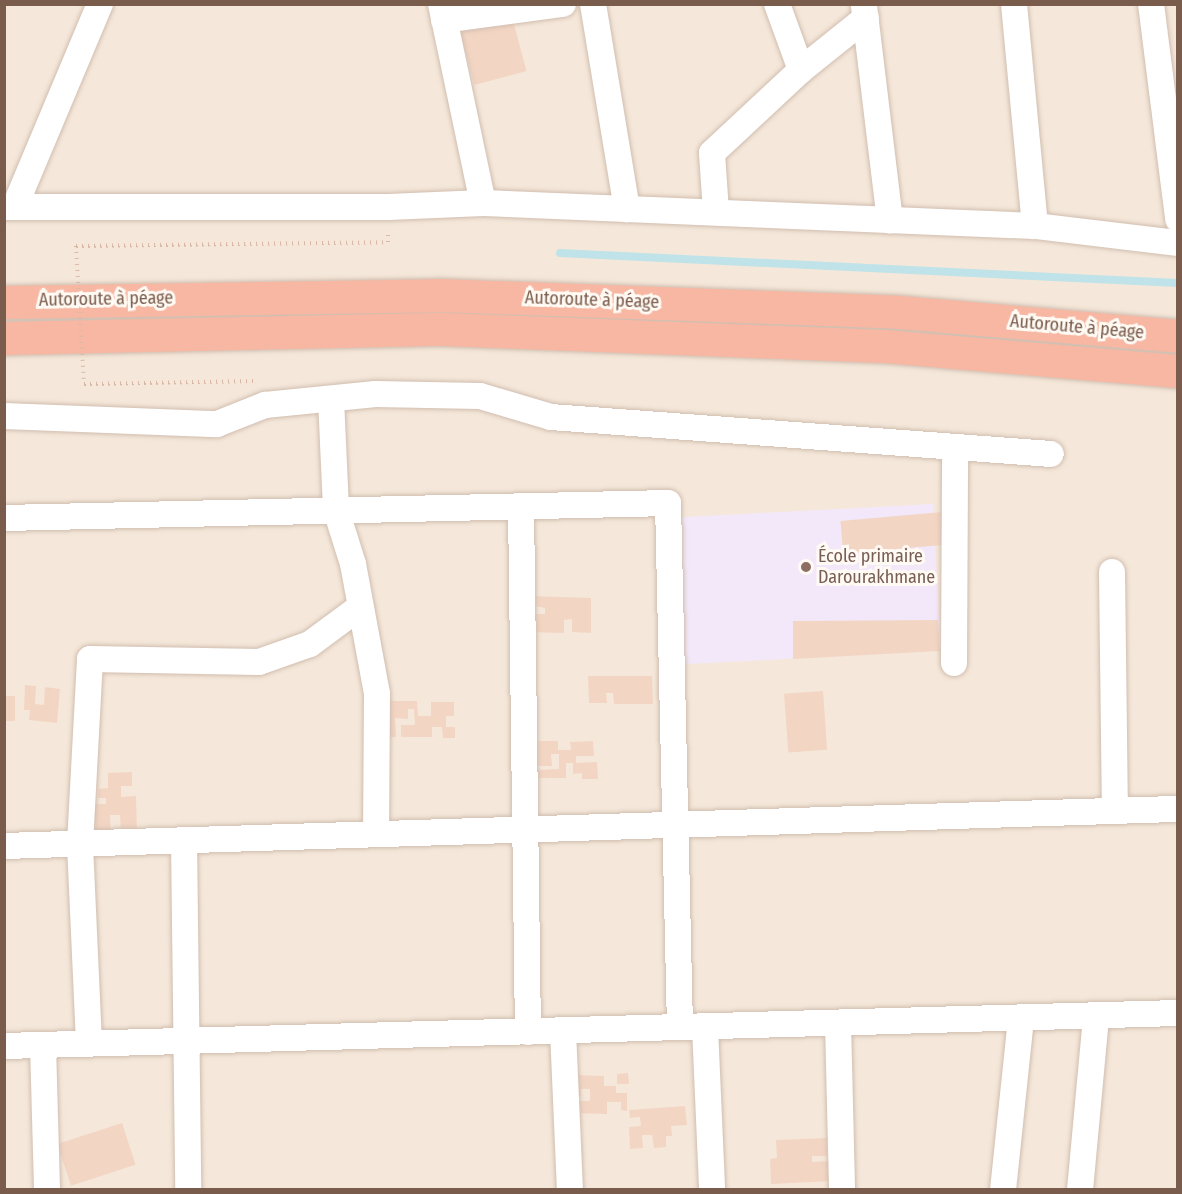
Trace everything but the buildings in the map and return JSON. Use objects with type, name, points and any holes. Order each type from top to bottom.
[{"type":"highway","name":"Autoroute à péage","points":[[4,302],[451,296],[898,312],[1178,336]]},
{"type":"highway","points":[[4,338],[443,329],[885,346],[1178,371]]},
{"type":"street","points":[[100,4],[10,207],[388,207],[483,203],[1035,226],[1178,243]]},
{"type":"street","points":[[483,203],[443,12],[563,4]]},
{"type":"street","points":[[593,4],[627,209]]},
{"type":"street","points":[[777,4],[801,70]]},
{"type":"street","points":[[1014,4],[1035,226]]},
{"type":"street","points":[[1151,4],[1175,178],[1178,219]]},
{"type":"street","points":[[716,213],[712,153],[865,11]]},
{"type":"street","points":[[865,11],[890,220]]},
{"type":"street","points":[[4,416],[217,424],[265,405],[375,394],[480,396],[551,417],[1051,454]]},
{"type":"street","points":[[331,399],[336,510],[353,564],[377,694],[376,834]]},
{"type":"street","points":[[954,663],[955,447]]},
{"type":"street","points":[[4,518],[668,503],[673,825],[692,1027],[712,1190]]},
{"type":"street","points":[[521,506],[528,1032]]},
{"type":"street","points":[[1112,572],[1115,811]]},
{"type":"street","points":[[89,1043],[80,844],[90,659],[259,662],[310,644],[360,607]]},
{"type":"street","points":[[4,846],[1178,809]]},
{"type":"street","points":[[184,840],[188,1190]]},
{"type":"street","points":[[4,1046],[1178,1013]]},
{"type":"street","points":[[1080,1190],[1096,1016]]},
{"type":"street","points":[[1003,1190],[1022,1018]]},
{"type":"street","points":[[838,1023],[842,1190]]},
{"type":"street","points":[[563,1030],[570,1190]]},
{"type":"street","points":[[44,1045],[47,1190]]},
{"type":"path","points":[[261,381],[84,384],[76,246],[388,242],[388,207]]},
{"type":"shaded area","points":[[5,5],[1177,5],[1177,1189],[5,1189]]},
{"type":"shaded area","name":"École primaire Darourakhmane","points":[[933,504],[941,651],[683,664],[675,518]]},
{"type":"waterway","points":[[560,253],[1178,283]]},
{"type":"place","name":"École primaire Darourakhmane","points":[[806,567]]}]
